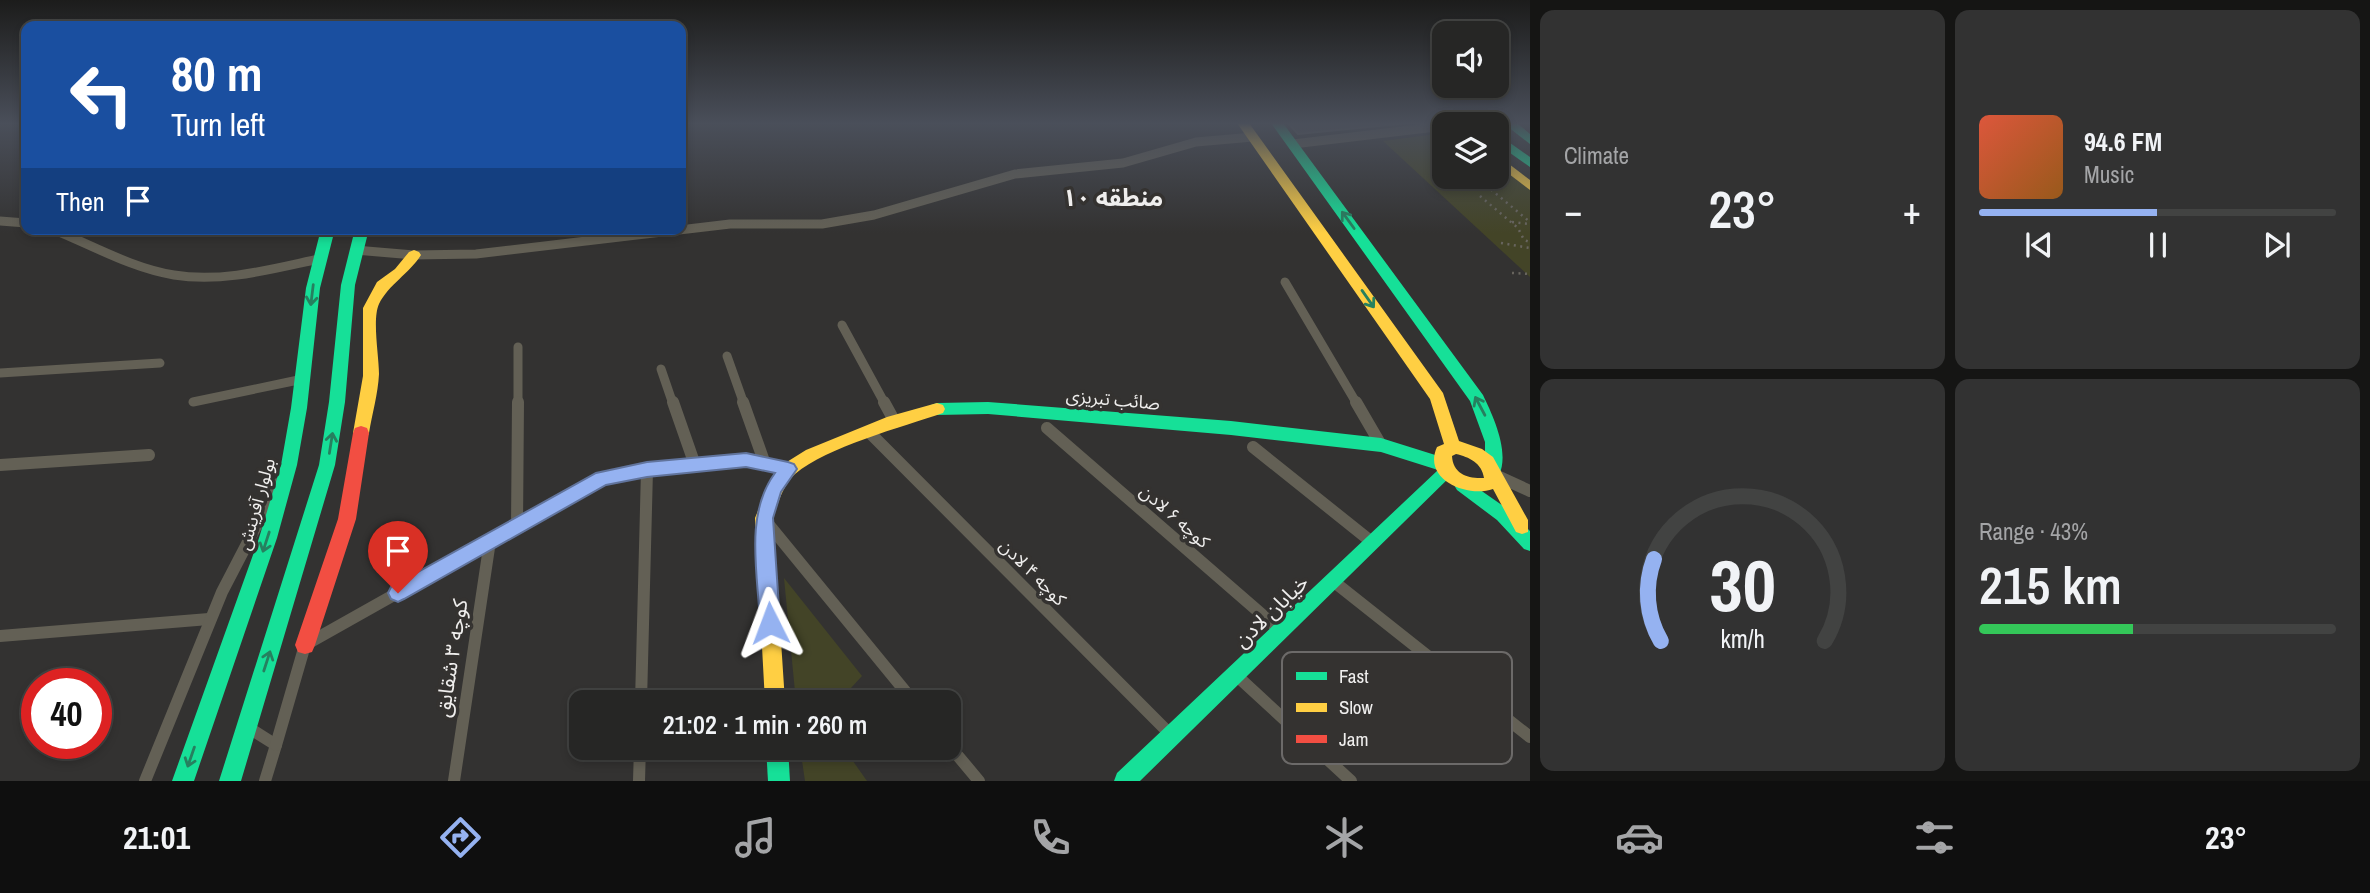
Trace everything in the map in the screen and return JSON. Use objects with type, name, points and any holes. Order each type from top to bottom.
[{"type":"main road","points":[[1269,159],[1437,397],[1448,462],[1467,485],[1483,487],[1493,482],[1497,454],[1490,427],[1477,399],[1304,159]]},
{"type":"main road","points":[[1509,169],[1530,186]]},
{"type":"main road","name":"بولوار آفرینش","points":[[183,781],[268,538],[289,465],[303,379],[313,288],[326,235]]},
{"type":"main road","points":[[230,781],[327,465],[337,402],[348,285],[360,235]]},
{"type":"main road","points":[[305,645],[347,519],[371,376],[370,308],[382,286],[400,272],[414,255]]},
{"type":"main road","name":"صائب تبریزی","points":[[788,469],[813,455],[923,412],[988,408],[1231,428],[1387,445],[1448,462]]},
{"type":"main road","points":[[1448,462],[1473,452],[1489,463],[1530,542]]},
{"type":"main road","points":[[1448,462],[1530,542]]},
{"type":"main road","name":"خیابان لادن","points":[[1125,781],[1373,542],[1448,462]]},
{"type":"main road","points":[[774,690],[764,518],[773,489],[788,469]]},
{"type":"main road","points":[[778,760],[779,781]]},
{"type":"street","points":[[686,229],[730,224],[822,224],[874,215],[1015,174],[1135,159]]},
{"type":"street","points":[[0,221],[21,223]]},
{"type":"street","points":[[66,235],[137,265],[175,275],[242,274],[319,259]]},
{"type":"street","points":[[355,250],[414,255],[477,254],[637,235]]},
{"type":"street","points":[[1285,282],[1387,445]]},
{"type":"street","points":[[842,325],[895,422]]},
{"type":"street","points":[[517,526],[518,347]]},
{"type":"street","points":[[727,356],[765,464]]},
{"type":"street","points":[[0,373],[160,363]]},
{"type":"street","points":[[661,369],[695,465]]},
{"type":"street","points":[[193,402],[303,379]]},
{"type":"street","name":"کوچه ۶ لادن","points":[[1047,428],[1281,631]]},
{"type":"street","name":"کوچه ۴ لادن","points":[[869,432],[1172,736]]},
{"type":"street","points":[[1253,447],[1373,542]]},
{"type":"street","points":[[0,465],[149,455]]},
{"type":"street","points":[[265,781],[305,645],[602,478],[647,470],[746,460],[788,469]]},
{"type":"street","points":[[145,781],[209,619],[248,533],[289,465]]},
{"type":"street","points":[[641,690],[647,470]]},
{"type":"street","points":[[1494,474],[1530,492]]},
{"type":"street","points":[[764,518],[904,690]]},
{"type":"street","name":"کوچه ۳ شقایق","points":[[454,781],[490,541]]},
{"type":"street","points":[[1333,581],[1423,652]]},
{"type":"street","points":[[0,636],[209,619]]},
{"type":"street","points":[[1236,675],[1282,717]]},
{"type":"street","points":[[1512,722],[1530,737]]},
{"type":"street","points":[[246,726],[276,745]]},
{"type":"street","points":[[639,781],[640,760]]},
{"type":"street","points":[[961,760],[979,781]]},
{"type":"street","points":[[1333,764],[1351,781]]},
{"type":"path","points":[[1490,189],[1530,223]]},
{"type":"path","points":[[1480,196],[1518,228],[1520,237],[1530,242]]},
{"type":"path","points":[[1511,222],[1530,223]]},
{"type":"path","points":[[1501,243],[1530,248]]},
{"type":"path","points":[[1512,273],[1530,274]]},
{"type":"green space","points":[[1403,159],[1432,159],[1432,186]]},
{"type":"green space","points":[[1509,173],[1530,190],[1530,277],[1435,189],[1509,189]]},
{"type":"green space","points":[[784,578],[862,676],[849,690],[795,690]]},
{"type":"green space","points":[[802,760],[852,760],[867,781],[805,781]]},
{"type":"traffic: fast","points":[[1303,159],[1477,399],[1493,442],[1493,470]]},
{"type":"traffic: fast","points":[[1525,159],[1530,163]]},
{"type":"traffic: fast","points":[[183,781],[268,538],[289,465],[299,408],[313,288],[326,235]]},
{"type":"traffic: fast","points":[[230,781],[327,465],[337,402],[348,285],[360,235]]},
{"type":"traffic: fast","points":[[937,409],[988,408],[1231,428],[1381,445],[1442,464]]},
{"type":"traffic: fast","points":[[1125,781],[1447,472]]},
{"type":"traffic: fast","points":[[1463,485],[1503,515],[1530,543]]},
{"type":"traffic: fast","points":[[778,760],[779,781]]},
{"type":"traffic: slow","points":[[1269,159],[1437,397],[1453,448]]},
{"type":"traffic: slow","points":[[1509,169],[1530,186]]},
{"type":"traffic: slow","points":[[361,433],[371,376],[370,308],[382,286],[400,272],[414,255]]},
{"type":"traffic: slow","points":[[774,690],[764,518],[776,486],[788,470],[812,455],[893,422],[937,409]]},
{"type":"traffic: slow","points":[[1455,447],[1482,457],[1491,467],[1493,482],[1475,486],[1452,476],[1446,470],[1443,452],[1455,447]]},
{"type":"traffic: slow","points":[[1495,477],[1522,526]]},
{"type":"traffic: jam","points":[[305,645],[347,519],[361,433]]},
{"type":"district","name":"منطقه ۱۰","points":[[1113,197]]},
{"type":"route","points":[[398,593],[602,478],[647,470],[746,460],[788,469],[773,489],[764,518],[770,623]]}]
